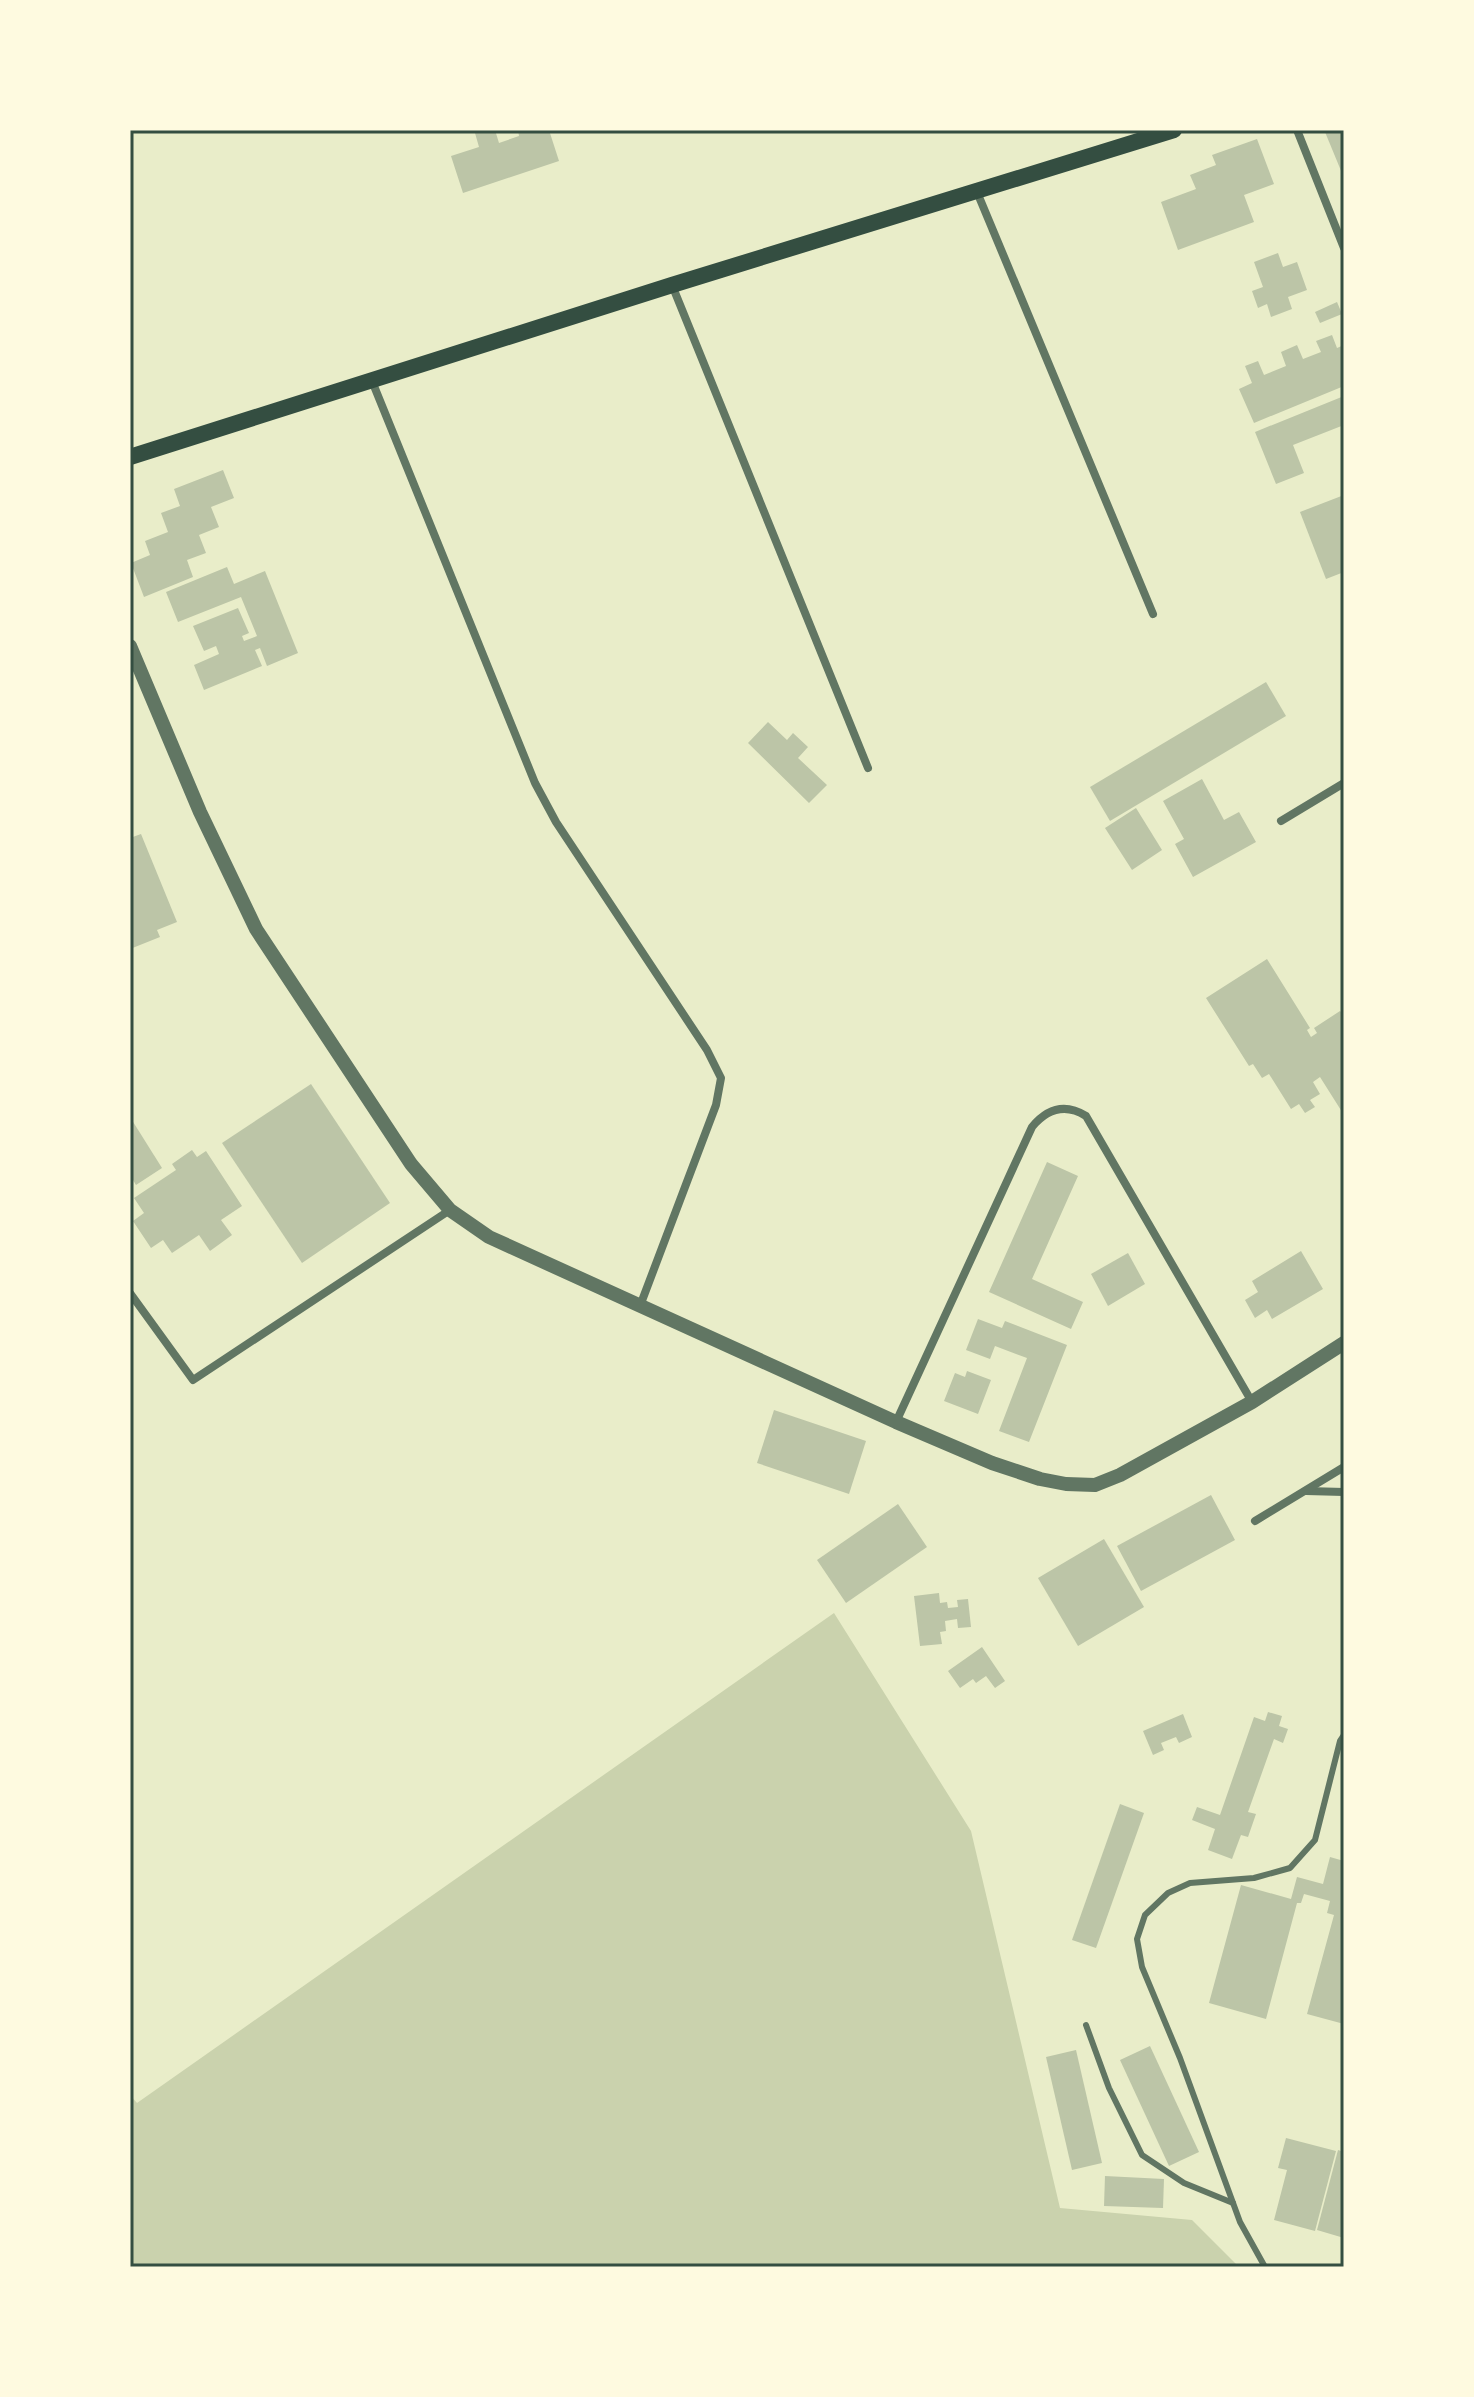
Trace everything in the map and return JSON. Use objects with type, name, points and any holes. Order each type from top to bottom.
[{"type":"main road","points":[[130,457],[1174,130]]},
{"type":"street","points":[[1297,130],[1344,248]]},
{"type":"street","points":[[977,192],[1153,614]]},
{"type":"street","points":[[672,285],[868,768]]},
{"type":"street","points":[[372,381],[535,783],[556,822],[707,1050],[721,1078],[716,1105],[640,1306]]},
{"type":"street","points":[[130,646],[200,812],[256,929],[411,1164],[450,1210],[489,1237],[896,1422],[992,1463],[1066,1484],[1095,1485],[1120,1475],[1252,1402],[1344,1343]]},
{"type":"street","points":[[1281,821],[1344,783]]},
{"type":"street","points":[[896,1422],[1032,1127],[1040,1117],[1057,1108],[1086,1116],[1252,1402]]},
{"type":"street","points":[[130,1293],[193,1380],[450,1210]]},
{"type":"street","points":[[1255,1521],[1344,1467]]},
{"type":"street","points":[[1305,1491],[1344,1492]]},
{"type":"lane","points":[[1265,2267],[1240,2222],[1180,2058],[1142,1967],[1137,1939],[1145,1915],[1168,1893],[1190,1883],[1254,1878],[1290,1868],[1315,1840],[1344,1735]]},
{"type":"lane","points":[[1086,2025],[1109,2088],[1142,2155],[1184,2183],[1233,2203]]},
{"type":"green space","points":[[834,1613],[971,1831],[1060,2208],[1192,2220],[1239,2267],[130,2267],[130,2095],[137,2103]]},
{"type":"building","points":[[495,130],[499,143],[519,136],[518,130],[549,130],[559,161],[463,193],[451,156],[479,147],[475,133]]},
{"type":"building","points":[[1344,130],[1344,178],[1325,132]]},
{"type":"building","points":[[1257,139],[1274,184],[1244,195],[1254,222],[1178,250],[1161,202],[1196,189],[1190,175],[1216,165],[1212,155]]},
{"type":"building","points":[[1278,253],[1283,267],[1297,262],[1307,290],[1288,297],[1292,309],[1271,317],[1267,304],[1258,308],[1252,291],[1263,287],[1254,262]]},
{"type":"building","points":[[1337,302],[1342,314],[1320,323],[1315,312]]},
{"type":"building","points":[[1332,335],[1337,348],[1344,345],[1344,386],[1254,423],[1239,389],[1252,383],[1245,366],[1258,361],[1264,375],[1286,366],[1281,352],[1297,345],[1303,359],[1321,352],[1316,341]]},
{"type":"building","points":[[1344,396],[1344,425],[1293,445],[1304,473],[1276,484],[1255,432]]},
{"type":"building","points":[[223,470],[234,498],[211,507],[219,527],[199,535],[206,553],[187,560],[193,577],[144,597],[131,563],[150,555],[145,541],[168,532],[161,513],[180,506],[174,489]]},
{"type":"building","points":[[1344,495],[1344,572],[1326,579],[1300,512]]},
{"type":"building","points":[[227,567],[234,584],[265,571],[298,653],[267,666],[260,648],[255,650],[262,666],[204,690],[194,665],[219,654],[216,646],[204,651],[193,626],[238,608],[249,633],[242,636],[244,641],[257,636],[241,597],[178,622],[166,592]]},
{"type":"building","points":[[1266,682],[1286,716],[1110,821],[1090,787]]},
{"type":"building","points":[[768,722],[787,740],[793,733],[808,747],[798,758],[827,785],[809,803],[748,743]]},
{"type":"building","points":[[1202,779],[1224,820],[1239,812],[1256,842],[1193,877],[1175,844],[1184,839],[1163,801]]},
{"type":"building","points":[[1136,808],[1162,850],[1132,870],[1105,828]]},
{"type":"building","points":[[141,834],[177,922],[157,930],[160,937],[130,949],[130,838]]},
{"type":"building","points":[[1267,959],[1310,1028],[1307,1030],[1311,1037],[1317,1033],[1314,1028],[1340,1011],[1344,1015],[1344,1115],[1320,1077],[1313,1082],[1320,1094],[1310,1100],[1315,1107],[1305,1113],[1299,1104],[1291,1109],[1269,1074],[1262,1078],[1253,1064],[1249,1066],[1206,998]]},
{"type":"building","points":[[311,1084],[390,1203],[302,1263],[222,1143]]},
{"type":"building","points":[[130,1117],[162,1168],[136,1185],[130,1175]]},
{"type":"building","points":[[192,1150],[197,1157],[206,1151],[242,1206],[221,1220],[232,1235],[210,1251],[199,1235],[172,1253],[163,1240],[151,1248],[133,1221],[144,1213],[134,1198],[176,1170],[172,1164]]},
{"type":"building","points":[[1047,1162],[1078,1176],[1032,1279],[1083,1302],[1071,1329],[989,1292]]},
{"type":"building","points":[[1301,1251],[1323,1289],[1272,1319],[1267,1310],[1255,1318],[1245,1300],[1258,1292],[1252,1281]]},
{"type":"building","points":[[1128,1253],[1145,1284],[1108,1306],[1091,1274]]},
{"type":"building","points":[[978,1319],[1002,1328],[1005,1321],[1067,1345],[1029,1442],[999,1431],[1027,1358],[995,1346],[990,1359],[966,1350]]},
{"type":"building","points":[[967,1371],[991,1380],[978,1414],[944,1401],[955,1373],[965,1377]]},
{"type":"building","points":[[774,1410],[866,1441],[849,1494],[757,1463]]},
{"type":"building","points":[[1211,1495],[1235,1540],[1141,1591],[1117,1546]]},
{"type":"building","points":[[898,1504],[927,1547],[846,1603],[817,1560]]},
{"type":"building","points":[[1104,1539],[1144,1607],[1078,1646],[1038,1578]]},
{"type":"building","points":[[939,1593],[940,1603],[947,1602],[948,1608],[958,1607],[957,1600],[968,1599],[971,1627],[958,1628],[957,1619],[945,1621],[946,1631],[940,1632],[942,1644],[920,1646],[914,1596]]},
{"type":"building","points":[[982,1647],[1005,1681],[995,1688],[986,1676],[976,1683],[973,1679],[960,1688],[948,1671]]},
{"type":"building","points":[[1268,1712],[1282,1716],[1279,1726],[1288,1729],[1283,1743],[1274,1739],[1248,1812],[1256,1814],[1248,1837],[1241,1835],[1232,1859],[1208,1850],[1215,1829],[1192,1820],[1197,1807],[1220,1815],[1254,1717],[1265,1721]]},
{"type":"building","points":[[1183,1714],[1192,1737],[1179,1743],[1176,1737],[1161,1743],[1164,1750],[1153,1755],[1143,1731]]},
{"type":"building","points":[[1120,1804],[1144,1813],[1096,1948],[1072,1940]]},
{"type":"building","points":[[1330,1857],[1344,1861],[1344,2024],[1307,2014],[1334,1915],[1327,1913],[1330,1901],[1304,1894],[1301,1903],[1297,1903],[1266,2019],[1209,2003],[1241,1885],[1291,1899],[1297,1877],[1323,1884]]},
{"type":"building","points":[[1150,2046],[1199,2152],[1169,2166],[1120,2060]]},
{"type":"building","points":[[1076,2050],[1102,2163],[1072,2170],[1046,2057]]},
{"type":"building","points":[[1286,2138],[1336,2151],[1315,2231],[1274,2220],[1287,2170],[1278,2168]]},
{"type":"building","points":[[1338,2150],[1344,2152],[1344,2238],[1317,2230]]},
{"type":"building","points":[[1105,2176],[1164,2179],[1163,2208],[1104,2206]]}]
